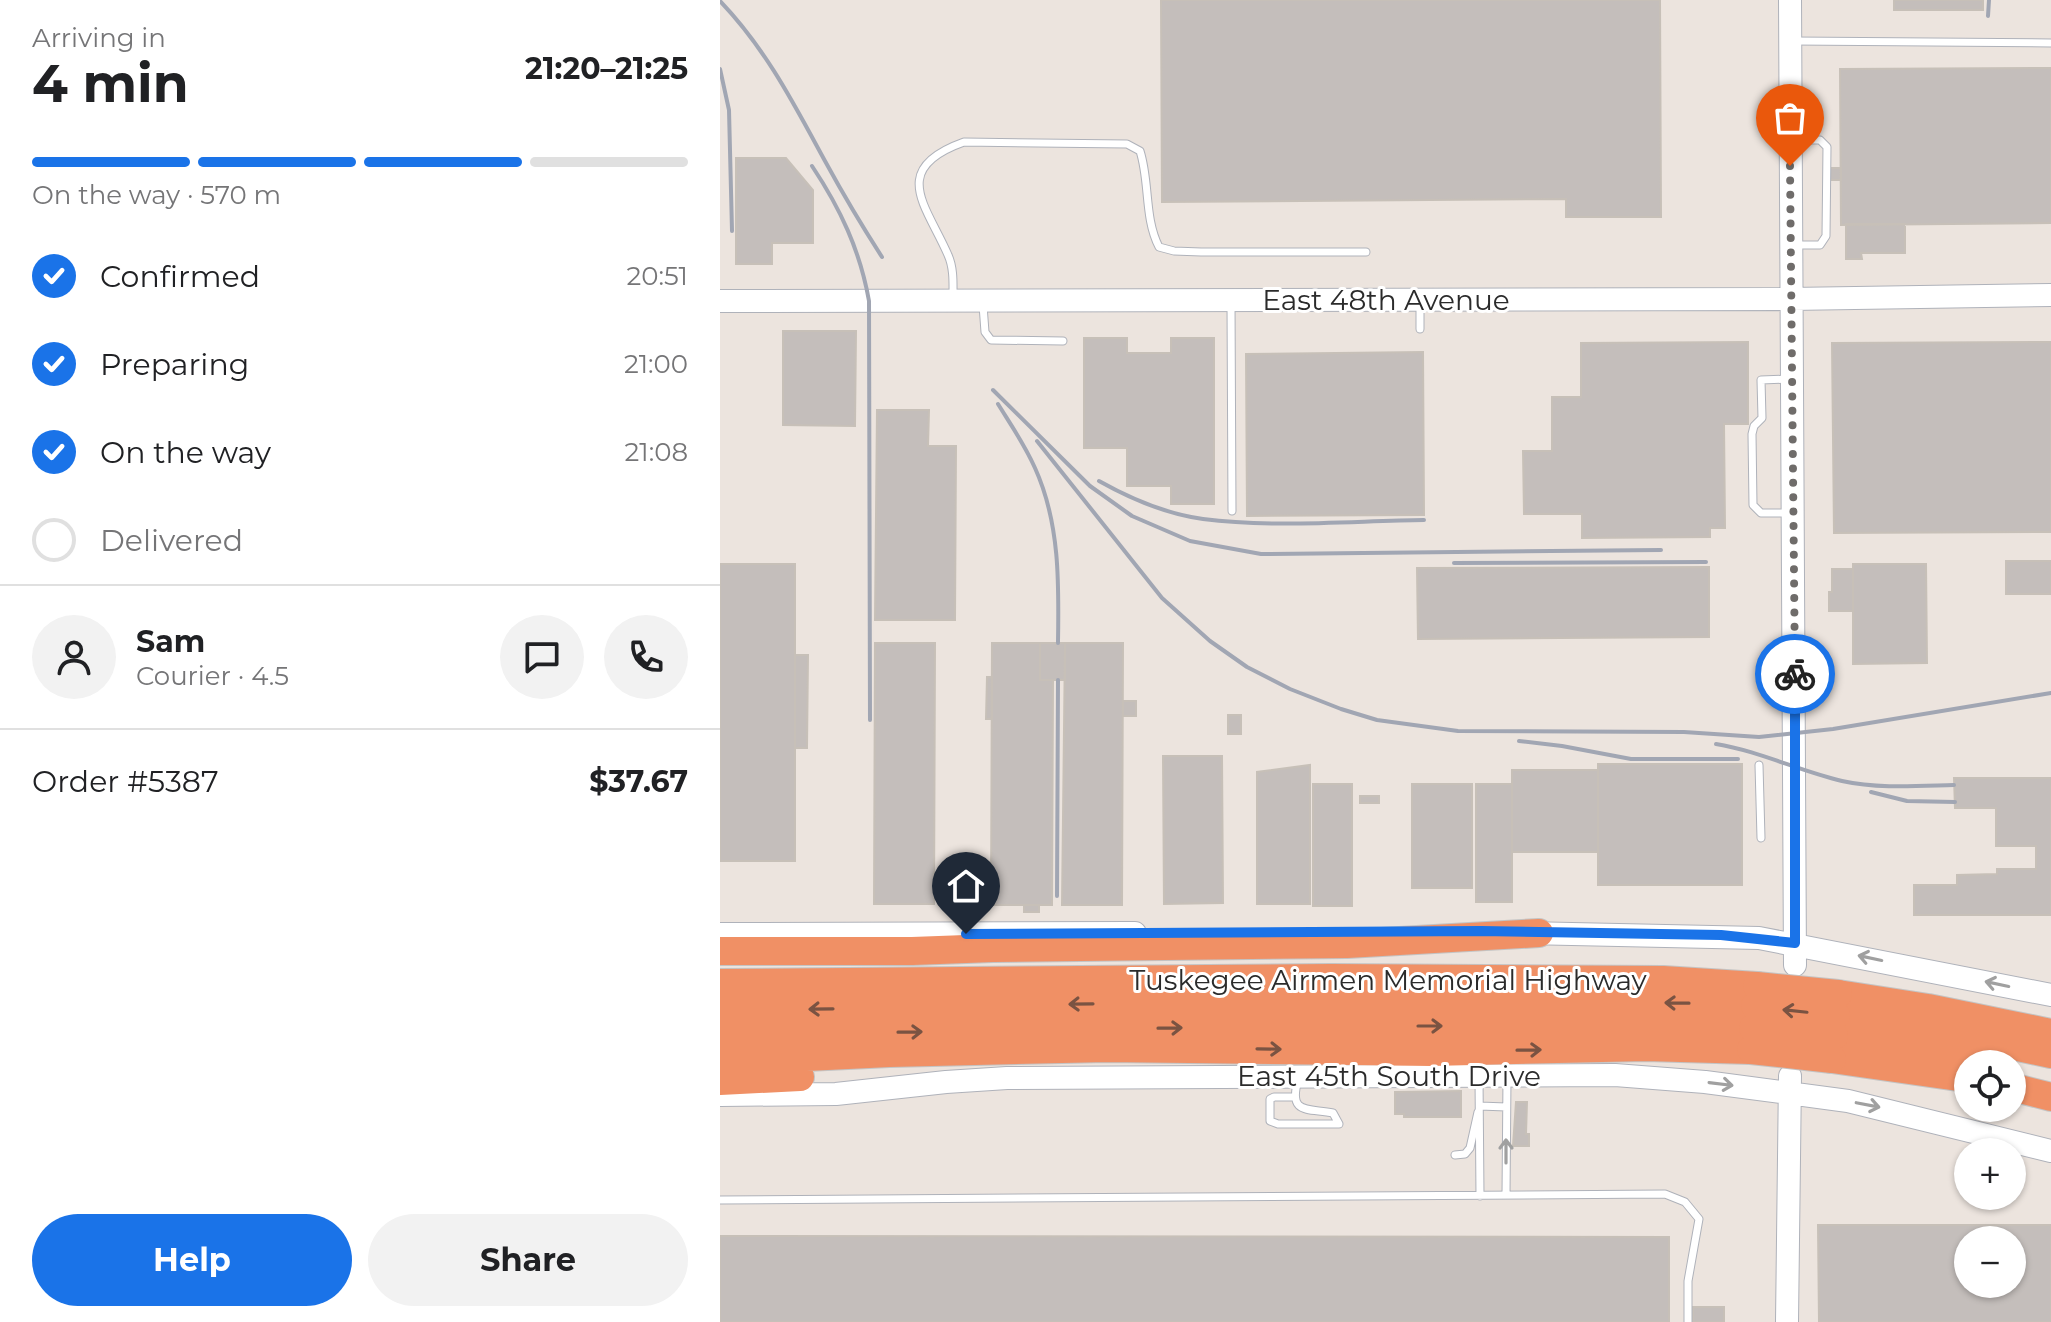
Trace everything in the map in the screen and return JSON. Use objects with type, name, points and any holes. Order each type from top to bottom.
[{"type":"highway","points":[[720,951],[1347,944],[1539,933]]},
{"type":"highway","points":[[912,951],[1186,965],[1249,978]]},
{"type":"highway","name":"Tuskegee Airmen Memorial Highway","points":[[720,983],[1249,978],[1663,980],[1754,1018],[1835,1026],[1928,1008],[2051,1033]]},
{"type":"highway","points":[[720,1009],[1600,1002],[1754,1018]]},
{"type":"highway","points":[[720,1032],[1682,1025],[1754,1018]]},
{"type":"highway","name":"Tuskegee Airmen Memorial Highway","points":[[720,1058],[1107,1048],[1431,1052],[1660,1047],[1754,1018],[1835,1026],[1954,1073]]},
{"type":"highway","points":[[1835,1026],[1910,1024],[2051,1054]]},
{"type":"highway","points":[[1835,1026],[1954,1057]]},
{"type":"highway","points":[[720,1081],[1044,1062],[1107,1048]]},
{"type":"highway","points":[[2026,1075],[2051,1081]]},
{"type":"highway","points":[[2026,1091],[2051,1097]]},
{"type":"main road","points":[[1790,0],[1795,954]]},
{"type":"main road","name":"East 48th Avenue","points":[[720,301],[1790,299],[2051,295]]},
{"type":"main road","points":[[720,934],[1467,931],[1721,935],[1795,954],[2051,995]]},
{"type":"main road","name":"East 45th South Drive","points":[[720,1095],[836,1094],[1007,1078],[1297,1087],[1479,1075],[1652,1077],[1732,1085],[1790,1086],[2051,1151]]},
{"type":"main road","points":[[1787,1322],[1790,1086]]},
{"type":"lane","points":[[1790,41],[2051,43]]},
{"type":"lane","points":[[1790,140],[1820,140],[1827,147],[1826,236],[1820,245],[1790,245]]},
{"type":"lane","points":[[953,301],[950,258],[919,195],[920,175],[929,159],[964,142],[1127,144],[1140,151],[1147,172],[1151,231],[1159,247],[1201,252],[1366,252]]},
{"type":"lane","points":[[1420,299],[1420,329]]},
{"type":"lane","points":[[1231,300],[1232,511]]},
{"type":"lane","points":[[983,301],[985,332],[991,340],[1063,341]]},
{"type":"lane","points":[[1791,379],[1761,380],[1762,418],[1754,426],[1752,448],[1753,505],[1761,513],[1793,513]]},
{"type":"lane","points":[[1759,765],[1761,838]]},
{"type":"lane","points":[[1479,1075],[1480,1196]]},
{"type":"lane","points":[[1506,1195],[1507,1075]]},
{"type":"lane","points":[[1297,1087],[1300,1107],[1333,1113],[1339,1124],[1278,1124],[1270,1121],[1271,1098],[1297,1087]]},
{"type":"lane","points":[[1480,1106],[1506,1107]]},
{"type":"lane","points":[[1455,1155],[1465,1154],[1470,1148],[1480,1106]]},
{"type":"lane","points":[[720,1200],[1659,1193],[1685,1202],[1699,1219],[1688,1281],[1688,1322]]},
{"type":"building","points":[[1161,0],[1660,0],[1661,217],[1566,217],[1566,199],[1162,202]]},
{"type":"building","points":[[1894,0],[1983,0],[1983,10],[1894,10]]},
{"type":"building","points":[[2051,68],[2051,223],[1841,225],[1840,69]]},
{"type":"building","points":[[736,158],[786,158],[813,190],[813,243],[772,243],[772,264],[736,264]]},
{"type":"building","points":[[1828,168],[1841,168],[1841,180],[1828,180]]},
{"type":"building","points":[[1846,224],[1905,224],[1905,253],[1861,253],[1862,259],[1846,259]]},
{"type":"building","points":[[783,331],[856,331],[855,426],[783,425]]},
{"type":"building","points":[[1084,338],[1127,338],[1127,353],[1171,353],[1171,338],[1214,338],[1214,504],[1171,504],[1171,486],[1127,486],[1127,448],[1084,448]]},
{"type":"building","points":[[1748,342],[1748,424],[1724,424],[1725,528],[1710,528],[1710,537],[1582,538],[1582,514],[1524,514],[1523,451],[1552,451],[1552,397],[1581,397],[1581,343]]},
{"type":"building","points":[[2051,342],[2051,532],[1834,533],[1832,343]]},
{"type":"building","points":[[1423,352],[1424,515],[1247,516],[1246,354]]},
{"type":"building","points":[[877,410],[929,410],[928,446],[956,446],[955,620],[875,620]]},
{"type":"building","points":[[2006,561],[2051,561],[2051,594],[2006,594]]},
{"type":"building","points":[[720,564],[795,564],[795,861],[720,861]]},
{"type":"building","points":[[1853,564],[1926,564],[1927,663],[1853,664]]},
{"type":"building","points":[[1709,567],[1709,637],[1418,639],[1417,568]]},
{"type":"building","points":[[1832,569],[1853,569],[1853,611],[1829,611]]},
{"type":"building","points":[[875,643],[935,643],[934,904],[874,904]]},
{"type":"building","points":[[992,643],[1040,643],[1040,680],[1053,680],[1052,905],[991,905]]},
{"type":"building","points":[[1040,643],[1065,643],[1065,680],[1040,680]]},
{"type":"building","points":[[1065,643],[1123,643],[1122,905],[1062,905]]},
{"type":"building","points":[[795,655],[808,655],[807,748],[795,748]]},
{"type":"building","points":[[987,677],[992,677],[992,719],[986,719]]},
{"type":"building","points":[[1123,701],[1136,701],[1136,716],[1123,716]]},
{"type":"building","points":[[1228,715],[1241,715],[1241,734],[1228,734]]},
{"type":"building","points":[[1163,756],[1222,756],[1223,903],[1164,904]]},
{"type":"building","points":[[1598,764],[1742,764],[1742,885],[1598,885]]},
{"type":"building","points":[[1310,765],[1310,904],[1257,904],[1257,772]]},
{"type":"building","points":[[1512,770],[1598,770],[1598,852],[1512,852]]},
{"type":"building","points":[[1954,778],[2051,778],[2051,915],[1914,915],[1914,885],[1957,885],[1957,875],[1997,874],[1997,869],[2036,869],[2036,846],[1996,846],[1996,808],[1955,808]]},
{"type":"building","points":[[1313,784],[1352,784],[1352,906],[1313,906]]},
{"type":"building","points":[[1412,784],[1472,784],[1472,888],[1412,888]]},
{"type":"building","points":[[1476,784],[1512,784],[1512,902],[1476,902]]},
{"type":"building","points":[[1360,796],[1379,796],[1379,803],[1360,803]]},
{"type":"building","points":[[1024,905],[1039,905],[1039,912],[1024,912]]},
{"type":"building","points":[[1461,1091],[1461,1117],[1404,1117],[1404,1114],[1395,1114],[1395,1092]]},
{"type":"building","points":[[1516,1102],[1527,1102],[1526,1134],[1529,1134],[1529,1146],[1513,1146]]},
{"type":"building","points":[[1818,1225],[2051,1225],[2051,1322],[1819,1322]]},
{"type":"building","points":[[720,1236],[1669,1237],[1669,1322],[720,1322]]},
{"type":"building","points":[[1693,1307],[1724,1307],[1724,1322],[1693,1322]]},
{"type":"railway","points":[[1988,16],[1989,0]]},
{"type":"railway","points":[[720,1],[751,38],[778,78],[882,257]]},
{"type":"railway","points":[[720,69],[729,110],[732,231]]},
{"type":"railway","points":[[812,166],[848,230],[869,301],[870,720]]},
{"type":"railway","points":[[993,390],[1090,486],[1132,516],[1190,541],[1261,554],[1661,550]]},
{"type":"railway","points":[[998,404],[1031,460],[1049,510],[1058,576],[1058,643]]},
{"type":"railway","points":[[1037,441],[1162,598],[1210,641],[1247,667],[1290,689],[1377,720],[1458,731],[1684,732],[1759,737],[1833,729],[2051,693]]},
{"type":"railway","points":[[1099,481],[1149,505],[1203,519],[1285,524],[1424,520]]},
{"type":"railway","points":[[1454,563],[1706,562]]},
{"type":"railway","points":[[1057,896],[1058,680]]},
{"type":"railway","points":[[1519,741],[1631,759],[1738,759]]},
{"type":"railway","points":[[1716,744],[1856,784],[1954,785]]},
{"type":"railway","points":[[1871,792],[1907,801],[1955,802]]},
{"type":"way so far","points":[[1790,166],[1795,674]]},
{"type":"route","points":[[966,934],[1481,931],[1721,935],[1795,943],[1795,674]]}]
